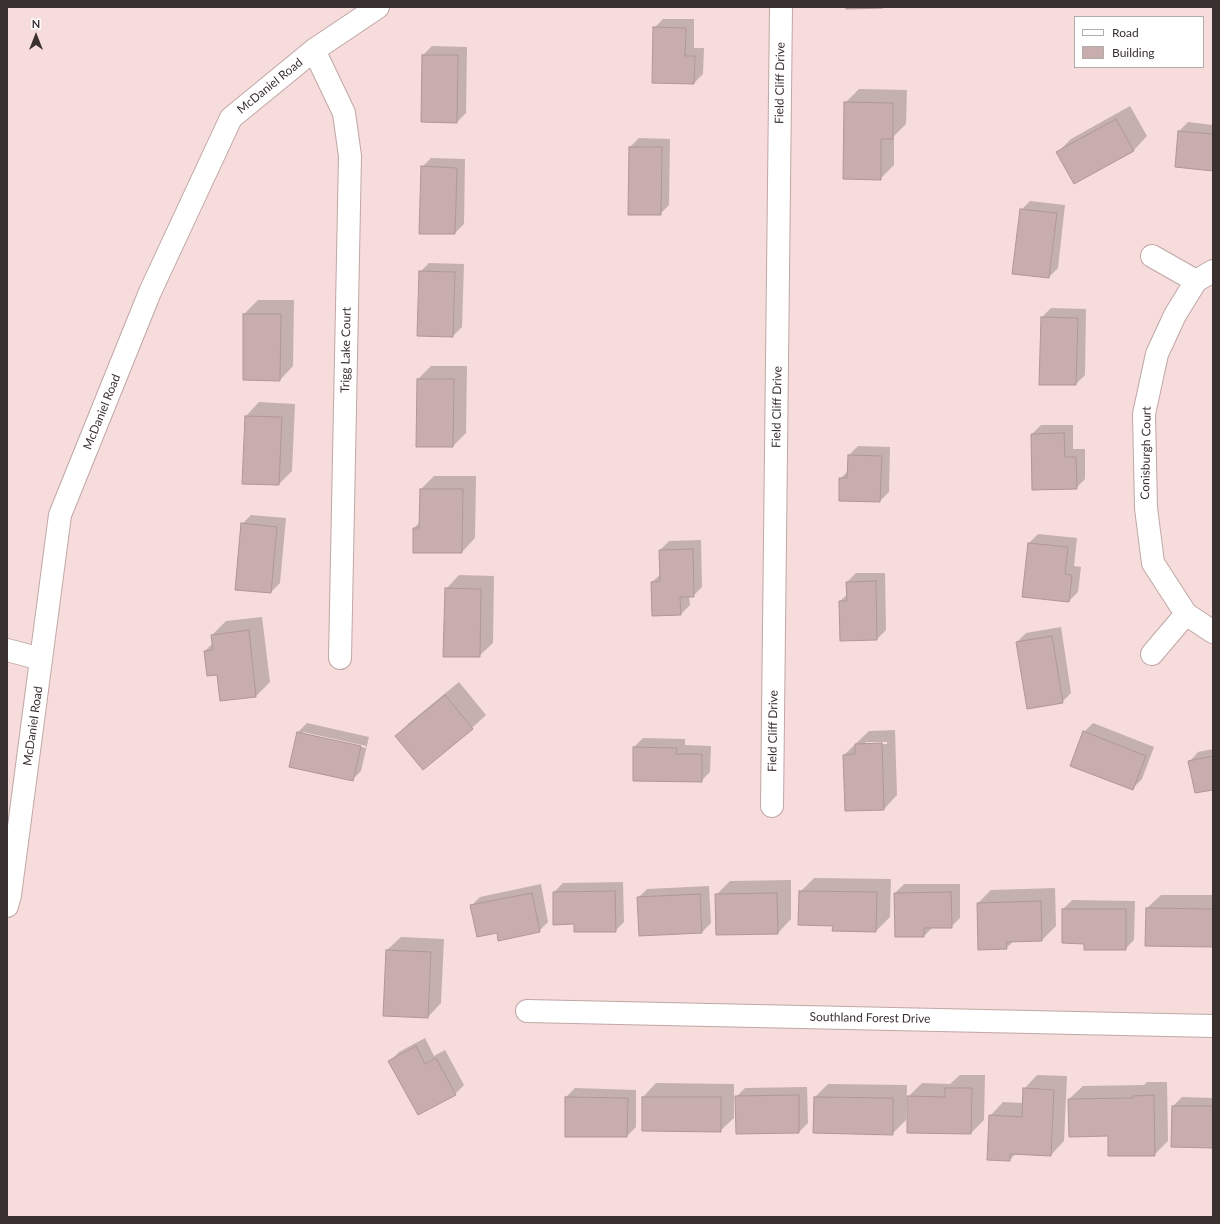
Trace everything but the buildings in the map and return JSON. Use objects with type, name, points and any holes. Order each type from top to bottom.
[{"type":"street","name":"McDaniel Road","points":[[7,906],[10,895],[60,515],[150,292],[231,118],[314,50],[378,7]]},
{"type":"street","name":"Field Cliff Drive","points":[[772,806],[781,7]]},
{"type":"street","name":"Trigg Lake Court","points":[[314,50],[344,113],[350,156],[340,658]]},
{"type":"street","points":[[1152,256],[1204,276]]},
{"type":"street","name":"Conisburgh Court","points":[[1204,276],[1175,315],[1157,354],[1144,414],[1146,508],[1154,563],[1186,614],[1213,632]]},
{"type":"street","points":[[1152,654],[1186,614]]},
{"type":"street","points":[[7,650],[42,658]]},
{"type":"street","name":"Southland Forest Drive","points":[[527,1011],[1213,1026]]}]
